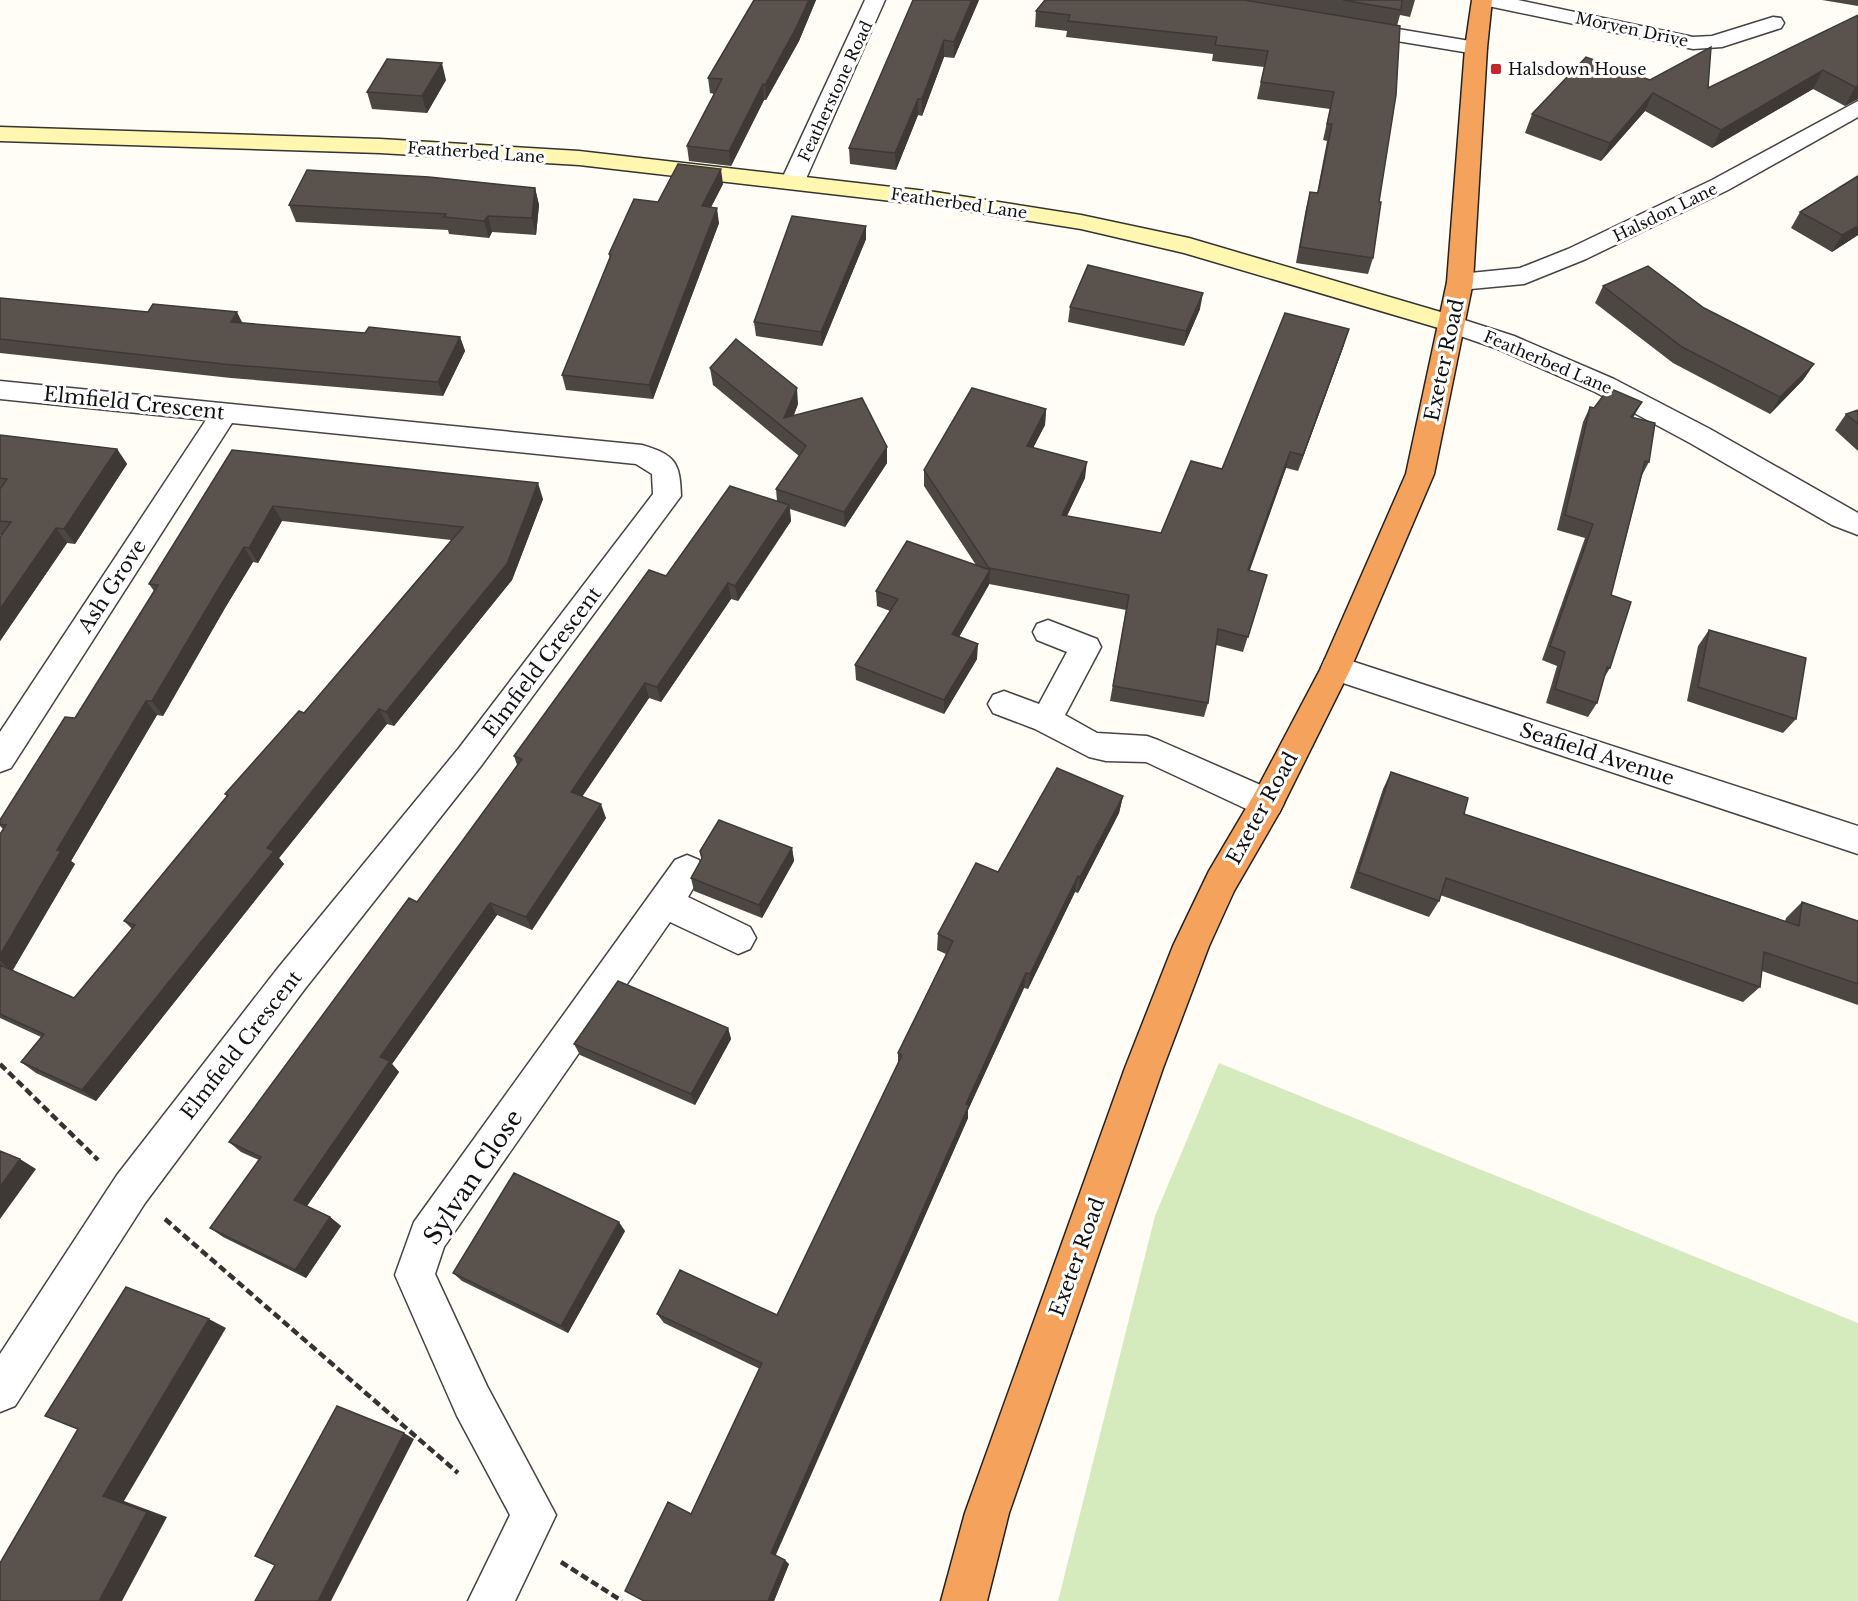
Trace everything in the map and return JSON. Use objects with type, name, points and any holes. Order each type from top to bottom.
[{"type":"highway","name":"Exeter Road","points":[[964,1601],[987,1513],[1161,1024],[1196,936],[1221,882],[1267,803],[1336,668],[1420,474],[1460,282],[1476,48],[1482,0]]},
{"type":"street","name":"Featherstone Road","points":[[793,181],[875,0]]},
{"type":"street","name":"Morven Drive","points":[[1488,0],[1693,43],[1714,42],[1773,22]]},
{"type":"street","points":[[1334,25],[1476,48]]},
{"type":"street","name":"Halsdon Lane","points":[[1460,282],[1524,276],[1566,258],[1720,185],[1858,108]]},
{"type":"street","name":"Featherbed Lane","points":[[0,134],[380,146],[579,158],[793,181],[1081,222],[1189,246],[1500,339],[1637,400],[1842,519],[1858,525]]},
{"type":"street","name":"Elmfield Crescent","points":[[0,390],[642,455],[666,469],[667,496],[470,757],[291,979],[131,1189],[0,1391]]},
{"type":"street","name":"Ash Grove","points":[[0,759],[225,412]]},
{"type":"street","points":[[1046,720],[1086,647],[1048,632]]},
{"type":"street","name":"Seafield Avenue","points":[[1336,668],[1858,840]]},
{"type":"street","points":[[1004,705],[1046,720],[1089,744],[1106,748],[1147,749],[1168,756],[1267,803]]},
{"type":"street","name":"Sylvan Close","points":[[490,1601],[534,1515],[472,1401],[415,1275],[428,1236],[687,870]]},
{"type":"street","points":[[664,902],[738,938]]},
{"type":"path","points":[[0,1064],[131,1189],[464,1479]]},
{"type":"path","points":[[524,1538],[622,1601]]},
{"type":"green space","points":[[1219,1063],[1858,1323],[1858,1601],[1058,1601],[1155,1216]]},
{"type":"building","points":[[754,0],[809,0],[729,151],[687,146],[722,79],[708,78]]},
{"type":"building","points":[[913,0],[972,0],[954,42],[944,40],[922,99],[918,99],[895,153],[849,148]]},
{"type":"building","points":[[1045,0],[1244,0],[1400,26],[1396,95],[1379,202],[1381,202],[1373,258],[1300,247],[1310,192],[1318,193],[1332,124],[1327,124],[1334,92],[1261,82],[1268,51],[1215,45],[1217,37],[1068,21],[1070,15],[1036,11]]},
{"type":"building","points":[[1343,0],[1402,0],[1401,10]]},
{"type":"building","points":[[1858,15],[1858,86],[1855,87],[1823,70],[1721,130],[1653,93],[1610,143],[1532,114],[1586,57],[1650,80],[1711,47],[1708,88]]},
{"type":"building","points":[[387,59],[442,63],[422,96],[367,92]]},
{"type":"building","points":[[678,164],[721,169],[702,206],[717,208],[649,385],[562,375],[611,255],[609,254],[634,199],[658,202]]},
{"type":"building","points":[[307,170],[429,177],[535,188],[532,218],[488,216],[484,221],[444,217],[446,214],[289,205]]},
{"type":"building","points":[[1858,176],[1858,226],[1842,235],[1800,212]]},
{"type":"building","points":[[792,216],[866,226],[821,332],[754,322]]},
{"type":"building","points":[[1088,265],[1203,293],[1186,331],[1070,307]]},
{"type":"building","points":[[1648,266],[1704,308],[1814,364],[1780,397],[1682,347],[1603,286]]},
{"type":"building","points":[[0,298],[148,312],[153,304],[237,312],[231,322],[365,333],[369,327],[460,337],[438,382],[223,364],[0,339]]},
{"type":"building","points":[[1285,313],[1349,329],[1303,455],[1290,452],[1248,570],[1267,575],[1248,637],[1218,629],[1208,703],[1113,686],[1129,595],[989,568],[924,470],[972,388],[1046,409],[1027,446],[1087,462],[1062,515],[1161,533],[1191,461],[1222,469]]},
{"type":"building","points":[[736,339],[797,388],[784,418],[862,398],[887,447],[844,512],[776,489],[806,446],[710,368]]},
{"type":"building","points":[[1609,388],[1642,402],[1631,417],[1655,423],[1649,462],[1645,461],[1611,595],[1631,602],[1610,668],[1607,667],[1597,703],[1555,689],[1565,652],[1550,646],[1593,524],[1565,515],[1590,407],[1594,408]]},
{"type":"building","points":[[1858,410],[1858,424],[1846,414]]},
{"type":"building","points":[[0,435],[117,449],[64,529],[56,528],[0,609],[0,537],[11,522],[0,521],[0,489],[7,479],[0,478]]},
{"type":"building","points":[[232,450],[538,483],[507,564],[386,712],[379,709],[329,770],[267,848],[274,851],[82,1090],[21,1062],[44,1034],[0,1014],[0,965],[74,998],[135,925],[124,921],[228,795],[225,794],[299,711],[304,713],[463,527],[273,506],[249,548],[244,547],[152,701],[146,701],[57,850],[61,851],[0,955],[0,834],[6,825],[0,824],[0,820],[65,717],[75,718],[158,585],[149,584]]},
{"type":"building","points":[[730,486],[789,505],[735,586],[728,583],[657,687],[645,683],[571,792],[601,804],[526,917],[490,903],[380,1057],[390,1061],[294,1200],[330,1217],[295,1270],[210,1228],[261,1157],[229,1142],[409,898],[417,902],[463,840],[522,759],[514,756],[649,570],[666,576]]},
{"type":"building","points":[[907,541],[990,570],[952,634],[978,644],[944,700],[855,665],[898,599],[876,591]]},
{"type":"building","points":[[1709,630],[1806,658],[1796,719],[1698,687]]},
{"type":"building","points":[[1057,768],[1123,796],[1080,877],[1078,876],[1030,974],[1026,973],[966,1104],[969,1105],[771,1553],[785,1560],[768,1601],[644,1601],[625,1591],[668,1502],[691,1514],[762,1363],[657,1314],[680,1270],[777,1315],[902,1055],[898,1053],[953,941],[938,934],[976,863],[998,872]]},
{"type":"building","points":[[1391,772],[1468,798],[1464,814],[1799,926],[1802,902],[1858,921],[1858,984],[1764,952],[1760,987],[1446,878],[1439,901],[1358,872]]},
{"type":"building","points":[[719,820],[792,848],[759,905],[691,878],[702,858],[700,851]]},
{"type":"building","points":[[618,981],[728,1028],[691,1094],[574,1044]]},
{"type":"building","points":[[0,1151],[20,1159],[0,1187]]},
{"type":"building","points":[[514,1173],[619,1222],[561,1326],[453,1273]]},
{"type":"building","points":[[126,1287],[209,1319],[103,1496],[147,1512],[99,1601],[0,1601],[0,1563],[78,1429],[45,1416]]},
{"type":"building","points":[[337,1406],[404,1433],[318,1601],[255,1601],[275,1565],[255,1556]]},
{"type":"place","name":"Halsdown House","points":[[1496,69]]}]
